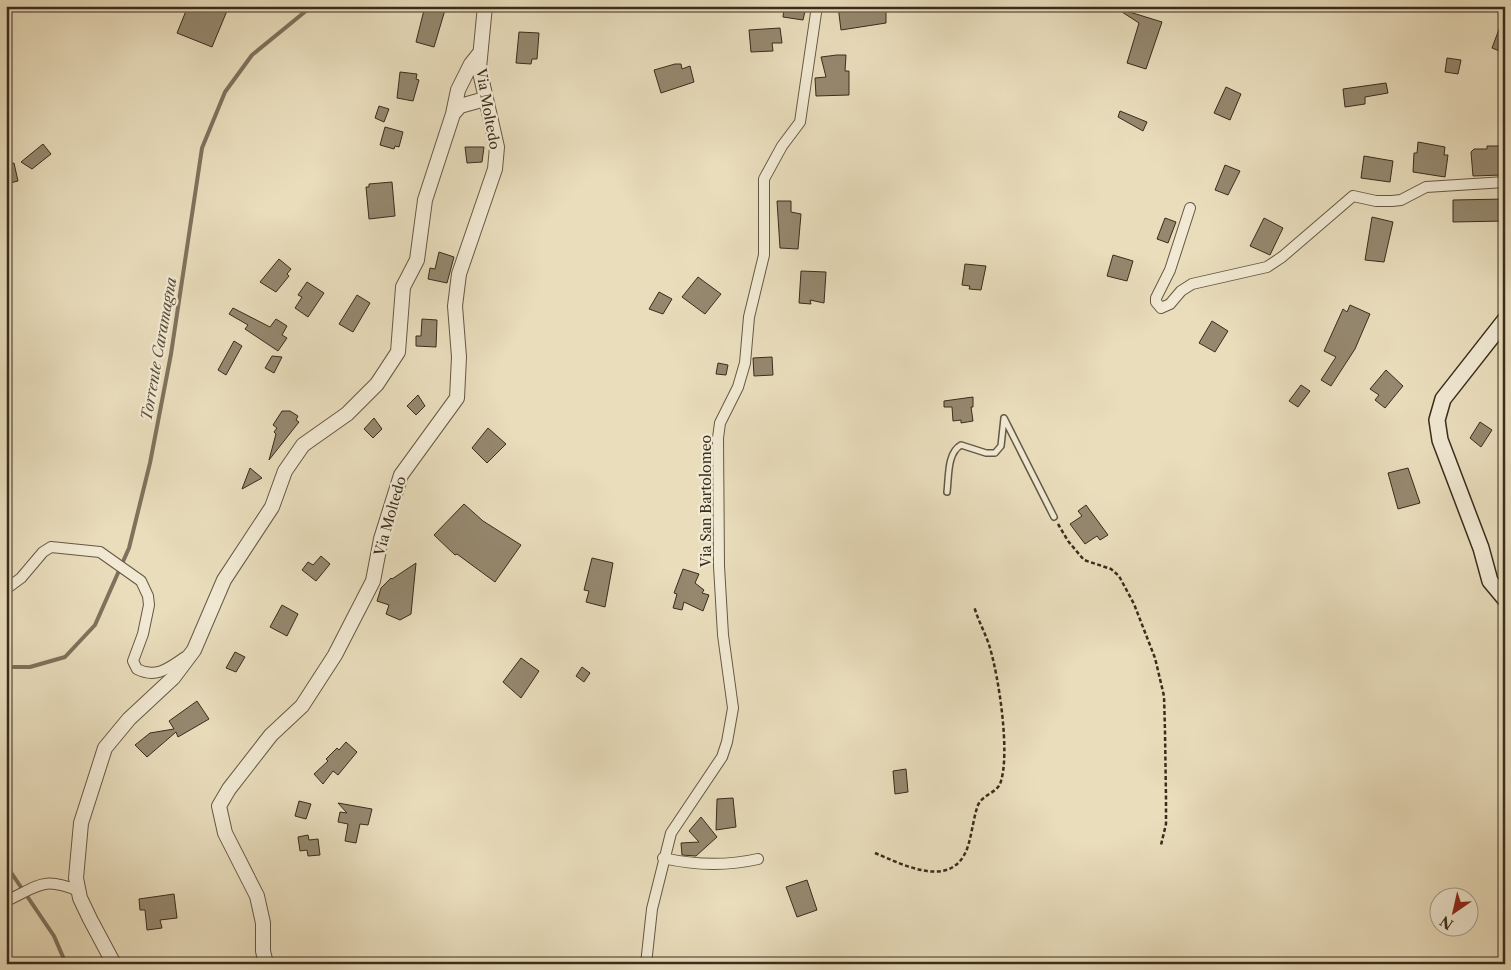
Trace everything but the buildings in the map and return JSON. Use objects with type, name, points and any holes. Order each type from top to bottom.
[{"type":"main road","points":[[1505,320],[1443,399],[1437,420],[1440,440],[1481,548],[1490,581],[1505,599]]},
{"type":"street","name":"Via Moltedo","points":[[266,964],[263,951],[264,923],[257,896],[225,833],[219,806],[229,789],[271,735],[302,706],[335,655],[373,581],[381,539],[400,474],[457,398],[459,356],[455,306],[459,274],[495,169],[497,154],[479,68],[485,6]]},
{"type":"street","name":"Via San Bartolomeo","points":[[646,964],[652,909],[671,833],[722,757],[730,728],[732,692],[723,635],[719,566],[718,438],[720,423],[738,387],[745,363],[749,316],[764,255],[764,179],[782,146],[800,122],[817,6]]},
{"type":"street","points":[[114,964],[90,919],[76,878],[81,823],[105,748],[128,719],[173,678],[194,650],[224,580],[272,507],[290,464],[303,445],[347,414],[377,384],[398,352],[403,286],[417,260],[425,200],[464,77],[479,54]]},
{"type":"street","points":[[453,114],[460,106],[485,99]]},
{"type":"street","points":[[1190,208],[1170,270],[1156,298],[1156,302],[1161,308],[1170,304],[1181,291],[1192,284],[1267,267],[1282,257],[1353,196],[1376,201],[1392,201],[1401,200],[1426,187],[1505,182]]},
{"type":"street","points":[[6,589],[21,578],[43,552],[51,547],[100,552],[141,581],[148,596],[149,606],[143,634],[135,651],[133,661],[137,670],[145,674],[164,671],[194,650]]},
{"type":"street","points":[[664,858],[708,864],[758,859]]},
{"type":"street","points":[[10,900],[39,884],[50,882],[79,891]]},
{"type":"lane","points":[[947,492],[952,454],[955,448],[961,444],[986,452],[995,452],[1000,446],[1004,418],[1054,517]]},
{"type":"path","points":[[1054,517],[1068,541],[1084,560],[1111,569],[1118,576],[1134,604],[1155,658],[1164,696],[1166,824],[1161,845]]},
{"type":"path","points":[[874,853],[896,862],[937,873],[948,872],[957,867],[966,852],[979,804],[994,792],[1001,783],[1003,746],[998,691],[990,647],[981,629],[974,606]]},
{"type":"waterway","name":"Torrente Caramagna","points":[[6,667],[30,667],[65,657],[95,625],[129,548],[150,463],[171,354],[202,148],[225,92],[252,55],[312,6]]},
{"type":"waterway","points":[[6,865],[54,936],[66,964]]}]
